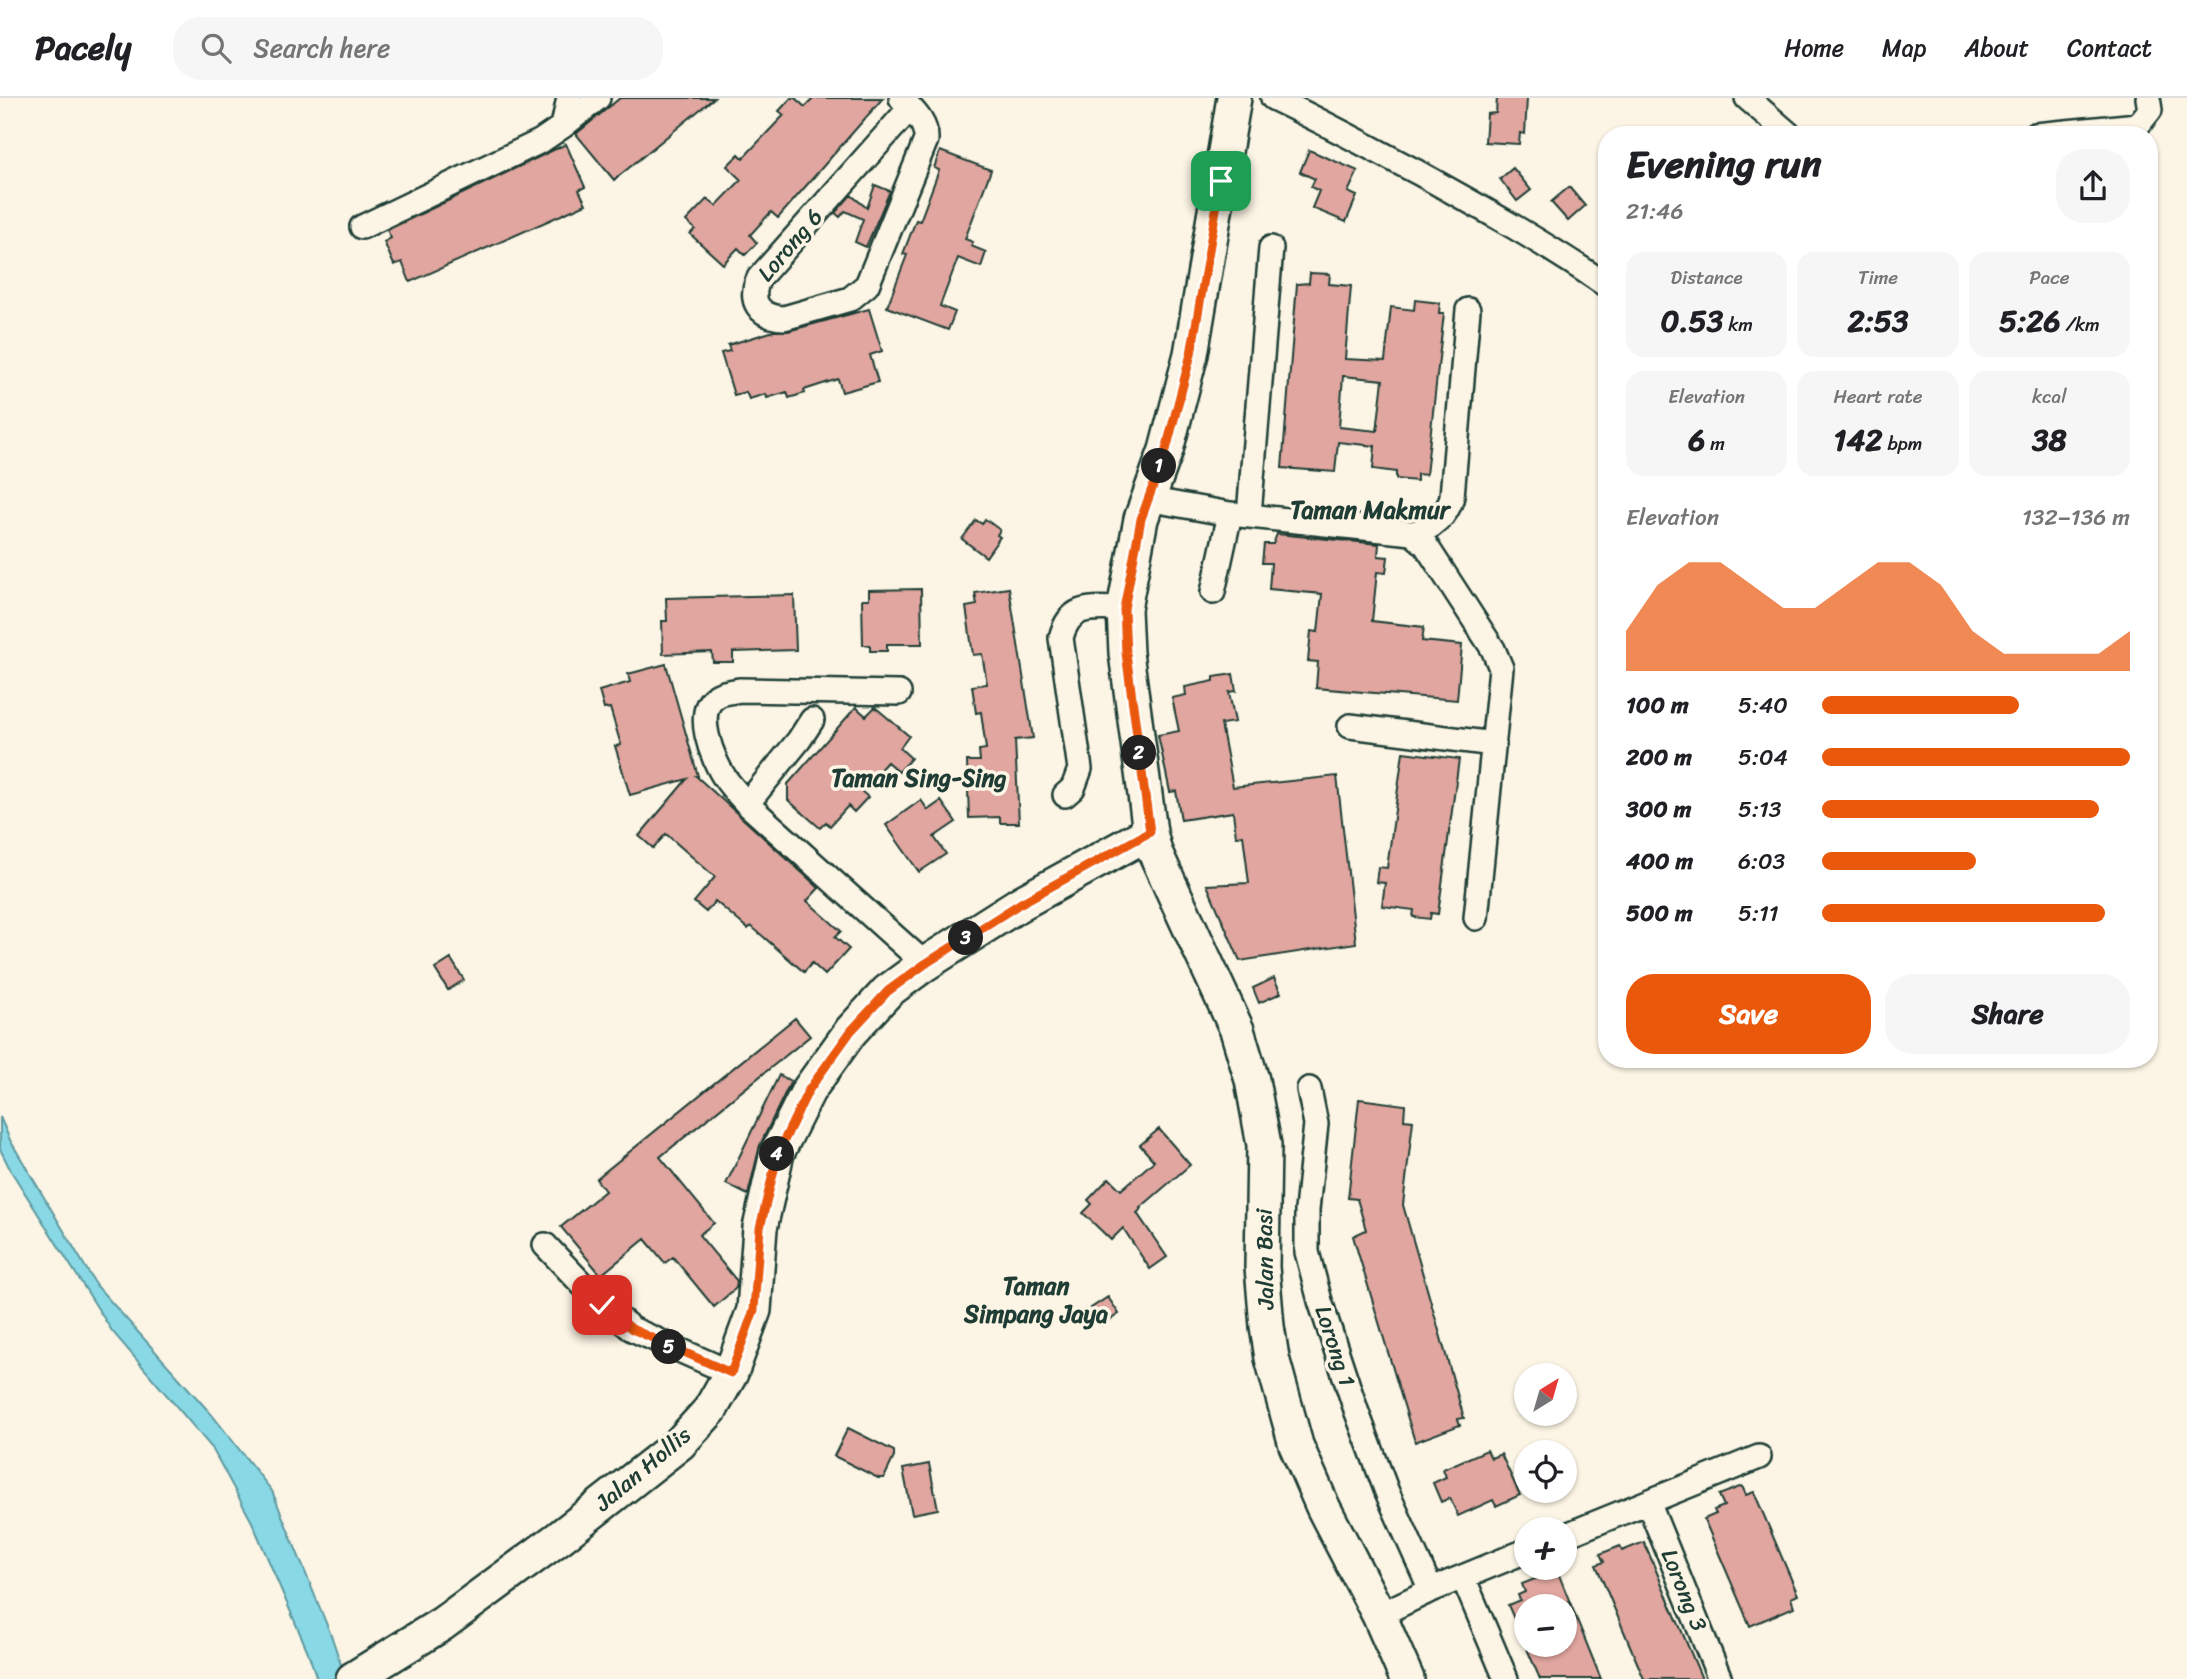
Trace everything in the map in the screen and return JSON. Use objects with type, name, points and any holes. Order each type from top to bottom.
[{"type":"main road","name":"Jalan Basi","points":[[1234,98],[1191,354],[1166,450],[1147,499],[1134,547],[1124,609],[1126,653],[1155,852],[1237,1030],[1252,1080],[1264,1145],[1262,1267],[1266,1326],[1272,1358],[1296,1445],[1323,1507],[1379,1615],[1407,1679]]},
{"type":"main road","name":"Jalan Hollis","points":[[354,1678],[452,1616],[559,1538],[680,1443],[710,1409],[731,1373],[754,1310],[760,1228],[778,1153],[808,1091],[851,1031],[888,991],[925,964],[1021,903],[1150,832]]},
{"type":"street","points":[[563,126],[569,98]]},
{"type":"street","points":[[362,227],[519,152],[563,126],[598,98]]},
{"type":"street","points":[[1273,98],[1474,202],[1598,280]]},
{"type":"street","points":[[1747,98],[1780,126]]},
{"type":"street","points":[[2128,126],[2138,125],[2150,110],[2148,98]]},
{"type":"street","name":"Lorong 6","points":[[905,103],[924,126],[926,140],[867,285],[850,299],[784,318],[775,318],[761,312],[754,296],[759,278],[905,103]]},
{"type":"street","points":[[1213,592],[1239,514],[1271,248]]},
{"type":"street","points":[[1147,499],[1239,514],[1412,533],[1427,528],[1444,516],[1450,507],[1468,310]]},
{"type":"street","points":[[1412,533],[1425,544],[1498,658],[1501,679],[1476,918]]},
{"type":"street","points":[[1065,795],[1073,788],[1080,769],[1061,638],[1064,628],[1068,618],[1079,611],[1124,609]]},
{"type":"street","points":[[900,693],[739,690],[716,696],[709,703],[705,712],[706,735],[723,775],[747,804],[925,964]]},
{"type":"street","points":[[747,804],[799,740],[811,720]]},
{"type":"street","points":[[1350,726],[1494,744]]},
{"type":"street","name":"Lorong 1","points":[[1309,1089],[1316,1124],[1307,1210],[1307,1252],[1356,1410],[1387,1492],[1431,1590]]},
{"type":"street","points":[[545,1245],[602,1305],[632,1329],[731,1373]]},
{"type":"street","points":[[1577,1531],[1759,1457]]},
{"type":"street","name":"Lorong 3","points":[[1648,1502],[1720,1679]]},
{"type":"street","points":[[1379,1615],[1514,1556]]},
{"type":"street","points":[[1463,1577],[1506,1679]]},
{"type":"water","points":[[0,1117],[10,1140],[96,1285],[212,1415],[272,1491],[331,1635],[346,1679],[317,1679],[252,1522],[212,1448],[112,1331],[11,1171],[0,1149]]},
{"type":"building","points":[[620,98],[714,98],[614,180],[576,134]]},
{"type":"building","points":[[791,98],[795,98],[805,107],[814,98],[883,98],[778,218],[771,212],[750,235],[757,243],[745,255],[738,248],[723,264],[690,234],[695,229],[686,221],[707,199],[716,206],[741,180],[727,166],[739,154],[743,158],[784,115],[779,111]]},
{"type":"building","points":[[1497,98],[1527,98],[1525,134],[1520,133],[1519,144],[1485,142],[1487,114],[1496,113]]},
{"type":"building","points":[[566,144],[585,187],[579,190],[586,204],[410,282],[402,262],[394,265],[384,242],[391,238],[387,230]]},
{"type":"building","points":[[1309,150],[1358,171],[1348,192],[1357,196],[1346,222],[1312,208],[1319,191],[1311,187],[1315,179],[1300,172]]},
{"type":"building","points":[[940,151],[991,170],[965,239],[973,242],[971,246],[986,252],[981,267],[958,258],[940,306],[955,312],[948,330],[887,307],[907,255],[903,254],[916,220],[920,221],[939,170],[934,168]]},
{"type":"building","points":[[1513,168],[1531,190],[1517,201],[1500,179]]},
{"type":"building","points":[[875,185],[890,191],[866,247],[855,242],[863,219],[845,211],[840,217],[835,213],[851,195],[867,208]]},
{"type":"building","points":[[1569,187],[1585,206],[1568,221],[1551,202]]},
{"type":"building","points":[[1310,273],[1330,274],[1329,284],[1351,286],[1345,359],[1385,361],[1391,307],[1414,310],[1415,300],[1440,303],[1439,313],[1444,313],[1426,475],[1417,474],[1417,481],[1396,479],[1396,472],[1373,469],[1375,446],[1338,442],[1335,472],[1282,468],[1297,284],[1309,283]],"holes":[[[1343,376],[1383,380],[1377,431],[1339,427]]]},
{"type":"building","points":[[869,309],[882,351],[870,355],[878,382],[842,392],[838,379],[789,398],[787,392],[767,398],[766,394],[749,399],[746,392],[734,395],[721,353],[730,351],[728,345],[774,331],[788,331]]},
{"type":"building","points":[[985,519],[1000,530],[997,535],[1000,537],[986,557],[962,539],[976,520],[982,524]]},
{"type":"building","points":[[1277,534],[1379,544],[1378,556],[1388,557],[1386,573],[1377,572],[1372,621],[1424,627],[1422,641],[1462,645],[1457,700],[1316,688],[1318,662],[1308,661],[1311,631],[1318,632],[1322,594],[1269,589],[1271,563],[1262,563],[1264,544],[1273,544]]},
{"type":"building","points":[[1009,588],[1033,738],[1015,740],[1019,823],[1000,823],[1000,817],[969,818],[967,761],[980,761],[979,750],[986,749],[981,712],[976,713],[972,686],[987,684],[982,654],[973,655],[966,607],[977,605],[975,593]]},
{"type":"building","points":[[921,589],[922,644],[887,644],[887,651],[870,651],[870,645],[863,645],[862,599],[869,599],[869,590]]},
{"type":"building","points":[[794,595],[796,650],[733,652],[733,662],[713,662],[712,652],[663,654],[662,621],[667,621],[666,598]]},
{"type":"building","points":[[666,664],[696,776],[819,888],[807,901],[841,931],[835,937],[849,949],[825,975],[812,963],[804,972],[751,926],[748,929],[715,901],[706,912],[694,902],[715,877],[666,834],[653,848],[639,836],[687,779],[630,795],[615,746],[621,745],[610,708],[604,709],[599,691],[630,682],[628,674]]},
{"type":"building","points":[[1233,674],[1236,691],[1229,692],[1235,722],[1221,724],[1233,787],[1337,776],[1356,943],[1240,961],[1207,885],[1249,883],[1243,835],[1236,836],[1233,812],[1181,820],[1176,791],[1170,792],[1158,735],[1179,731],[1172,698],[1186,695],[1185,687]]},
{"type":"building","points":[[856,707],[866,716],[875,707],[909,736],[900,748],[911,758],[899,772],[887,762],[861,791],[868,797],[854,812],[848,806],[830,826],[826,822],[820,828],[788,800],[788,784]]},
{"type":"building","points":[[1403,752],[1459,759],[1438,914],[1431,913],[1430,919],[1413,917],[1414,910],[1382,906],[1385,883],[1376,882],[1378,867],[1387,868]]},
{"type":"building","points":[[921,800],[928,810],[941,801],[956,822],[934,837],[946,854],[919,872],[886,825]]},
{"type":"building","points":[[451,959],[464,980],[448,990],[435,969]]},
{"type":"building","points":[[1274,978],[1281,993],[1259,1003],[1253,988]]},
{"type":"building","points":[[795,1018],[810,1036],[660,1157],[714,1223],[699,1235],[737,1281],[736,1288],[714,1307],[673,1257],[665,1263],[645,1239],[601,1275],[561,1227],[605,1191],[596,1179]]},
{"type":"building","points":[[779,1075],[791,1081],[760,1145],[748,1195],[726,1184]]},
{"type":"building","points":[[1359,1099],[1405,1105],[1404,1120],[1413,1121],[1403,1205],[1464,1418],[1458,1419],[1460,1425],[1415,1442],[1353,1236],[1366,1230],[1357,1199],[1348,1198]]},
{"type":"building","points":[[1159,1129],[1190,1165],[1137,1213],[1167,1257],[1150,1269],[1123,1228],[1111,1240],[1083,1213],[1092,1204],[1088,1200],[1109,1178],[1121,1190],[1154,1161],[1140,1145]]},
{"type":"building","points":[[1108,1297],[1119,1314],[1102,1325],[1091,1308]]},
{"type":"building","points":[[848,1428],[894,1451],[884,1478],[878,1478],[834,1456]]},
{"type":"building","points":[[1487,1450],[1491,1458],[1501,1454],[1514,1482],[1514,1498],[1496,1506],[1493,1500],[1458,1516],[1450,1498],[1441,1502],[1433,1483],[1446,1477],[1443,1469]]},
{"type":"building","points":[[929,1464],[938,1509],[912,1514],[903,1469]]},
{"type":"building","points":[[1742,1486],[1746,1495],[1754,1492],[1798,1595],[1791,1598],[1794,1607],[1750,1626],[1704,1519],[1716,1514],[1714,1510],[1724,1506],[1719,1495]]},
{"type":"building","points":[[1644,1542],[1702,1679],[1644,1679],[1596,1565],[1604,1562],[1600,1554],[1620,1546],[1622,1551]]},
{"type":"building","points":[[1532,1580],[1561,1580],[1567,1594],[1520,1594],[1525,1592],[1522,1584]]},
{"type":"building","points":[[1514,1602],[1514,1619],[1508,1605]]},
{"type":"building","points":[[1577,1620],[1601,1679],[1540,1679],[1530,1657],[1577,1657]]},
{"type":"district","name":"Taman Makmur","points":[[1370,510]]},
{"type":"district","name":"Taman Sing-Sing","points":[[919,778]]},
{"type":"district","name":"Taman Simpang Jaya","points":[[1036,1300]]},
{"type":"route","points":[[602,1305],[632,1329],[731,1373],[754,1310],[760,1228],[778,1153],[808,1091],[851,1031],[888,991],[925,964],[1021,903],[1150,832],[1126,653],[1124,609],[1141,519],[1166,450],[1191,354],[1221,181]]}]
